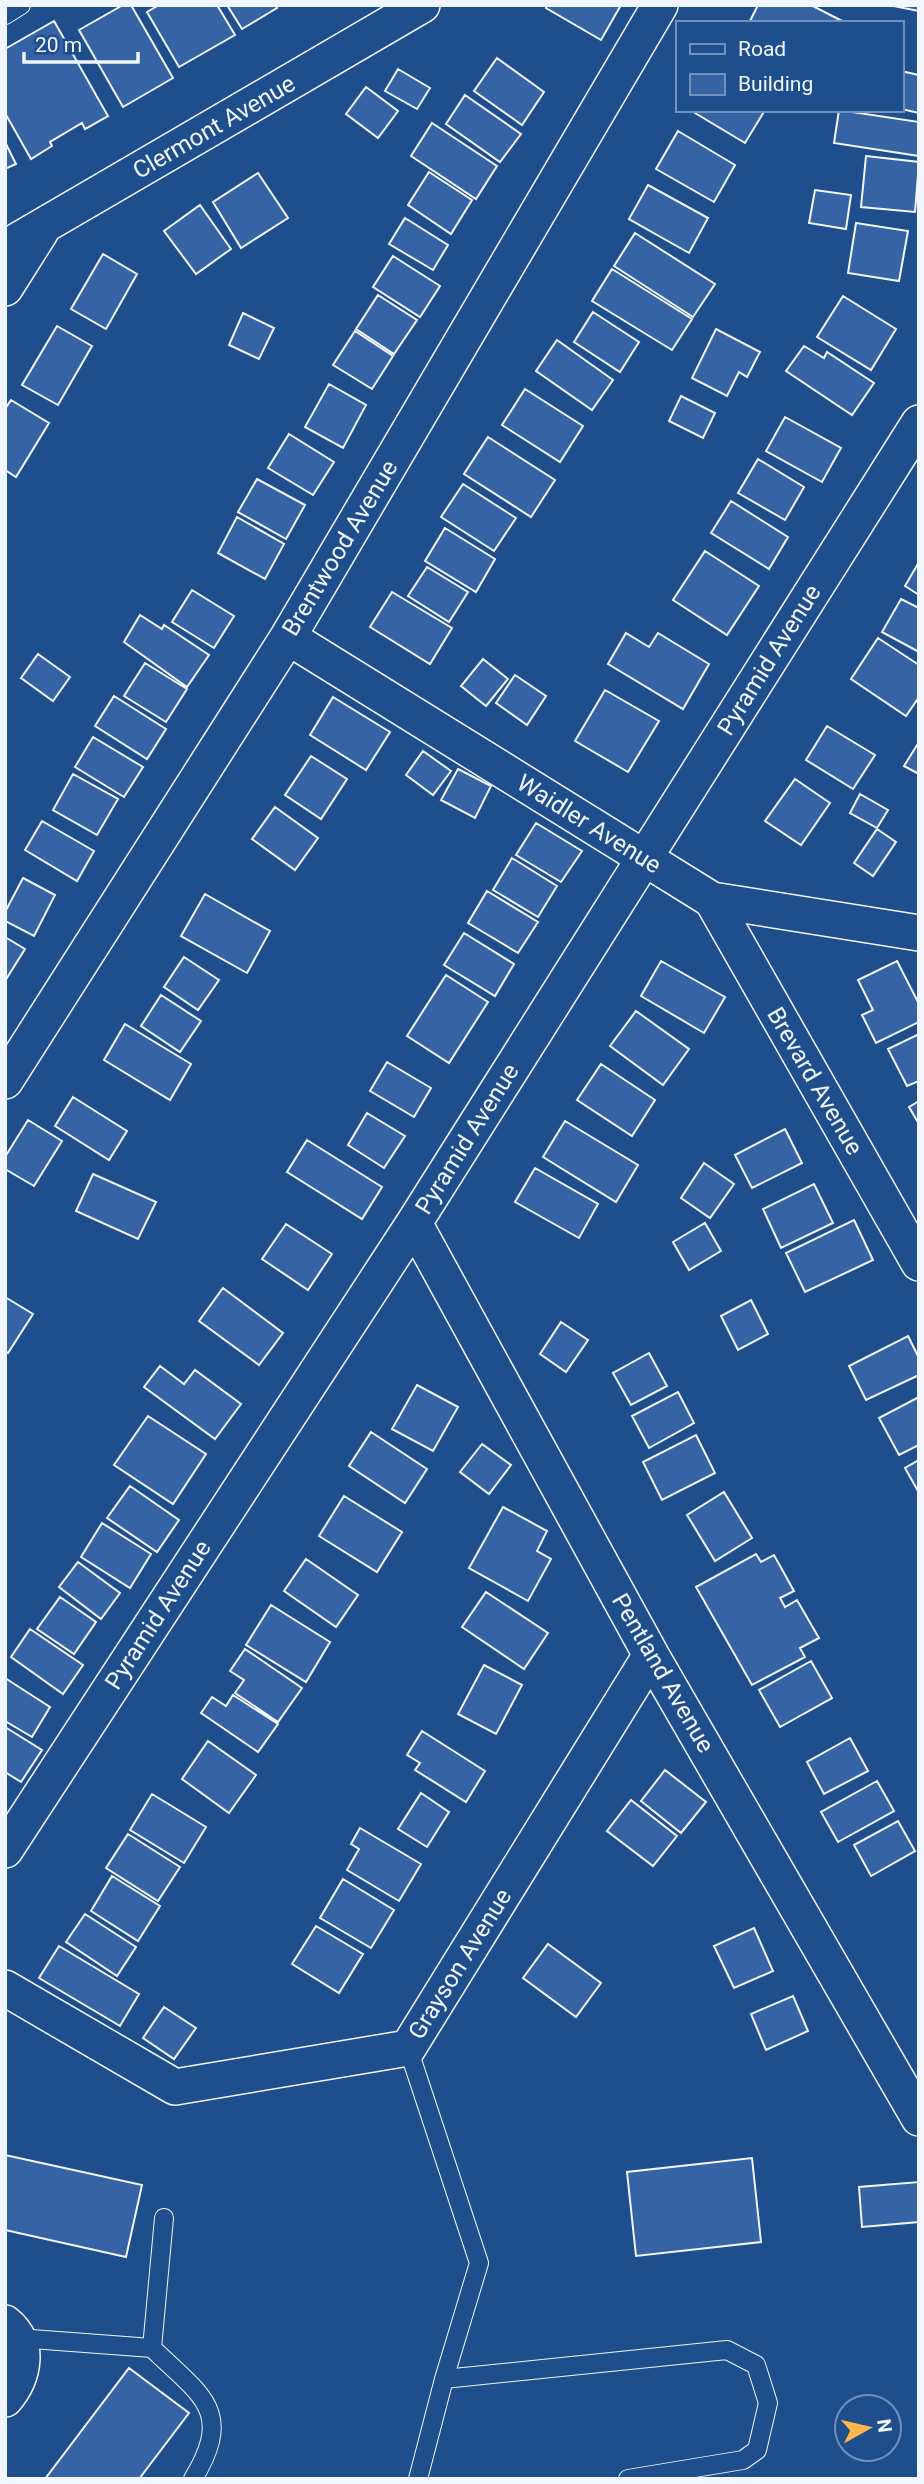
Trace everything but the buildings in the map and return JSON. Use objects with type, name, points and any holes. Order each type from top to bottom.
[{"type":"street","name":"Clermont Avenue","points":[[5,248],[422,5]]},
{"type":"street","name":"Brentwood Avenue","points":[[5,1081],[288,637],[660,5]]},
{"type":"street","points":[[5,288],[43,228]]},
{"type":"street","name":"Pyramid Avenue","points":[[5,1850],[414,1223],[919,423]]},
{"type":"street","name":"Waidler Avenue","points":[[288,637],[712,900],[919,933]]},
{"type":"street","name":"Brevard Avenue","points":[[712,900],[919,1263]]},
{"type":"street","name":"Pentland Avenue","points":[[414,1223],[651,1654],[919,2118]]},
{"type":"street","name":"Grayson Avenue","points":[[5,1988],[175,2087],[408,2048],[651,1654]]},
{"type":"street","points":[[5,2399],[17,2385],[22,2371],[23,2354],[12,2330]]},
{"type":"lane","points":[[5,15],[21,5]]},
{"type":"lane","points":[[408,2048],[479,2263],[444,2379],[418,2479]]},
{"type":"lane","points":[[152,2348],[164,2218]]},
{"type":"lane","points":[[12,2330],[152,2348],[206,2401],[214,2429],[206,2457],[192,2479]]},
{"type":"lane","points":[[444,2379],[727,2350],[756,2365],[768,2403],[757,2450],[743,2460],[628,2479]]}]
